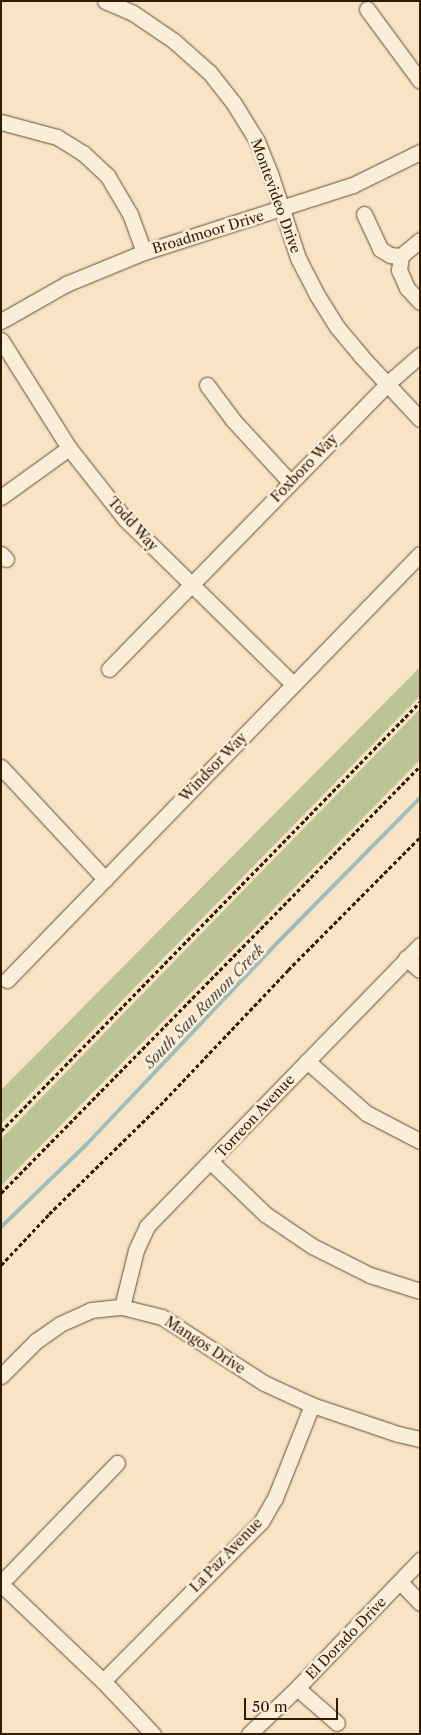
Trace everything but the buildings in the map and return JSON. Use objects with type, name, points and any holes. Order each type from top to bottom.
[{"type":"street","name":"Montevideo Drive","points":[[105,1],[136,7],[193,56],[228,94],[257,141],[298,258],[316,295],[337,327],[420,419]]},
{"type":"street","points":[[367,9],[420,81]]},
{"type":"street","points":[[1,122],[57,137],[83,153],[107,175],[130,214],[144,252]]},
{"type":"street","name":"Broadmoor Drive","points":[[1,322],[66,284],[144,252],[353,185],[420,152]]},
{"type":"street","points":[[364,214],[380,248],[390,255],[401,256],[420,240]]},
{"type":"street","points":[[401,256],[400,270],[408,288],[420,302]]},
{"type":"street","name":"Todd Way","points":[[1,340],[70,448],[125,518],[293,684]]},
{"type":"street","name":"Foxboro Way","points":[[109,669],[387,384],[420,355]]},
{"type":"street","points":[[207,385],[232,420],[290,482]]},
{"type":"street","points":[[1,497],[70,448]]},
{"type":"street","name":"Windsor Way","points":[[7,980],[420,554]]},
{"type":"street","points":[[1,767],[105,879]]},
{"type":"street","name":"Torreon Avenue","points":[[122,1307],[136,1250],[147,1226],[420,944]]},
{"type":"street","points":[[406,958],[420,970]]},
{"type":"street","points":[[307,1060],[366,1113],[420,1141]]},
{"type":"street","points":[[211,1162],[265,1214],[312,1246],[370,1275],[420,1292]]},
{"type":"street","name":"Mangos Drive","points":[[1,1376],[36,1341],[60,1324],[91,1310],[122,1307],[162,1317],[264,1383],[312,1405],[398,1434],[420,1438]]},
{"type":"street","name":"La Paz Avenue","points":[[103,1681],[261,1522],[275,1498],[312,1405]]},
{"type":"street","points":[[117,1463],[1,1584],[103,1681],[152,1734]]},
{"type":"street","name":"El Dorado Drive","points":[[248,1734],[298,1688],[420,1560]]},
{"type":"street","points":[[400,1582],[420,1603]]},
{"type":"street","points":[[298,1688],[337,1723]]},
{"type":"path","points":[[1,1132],[420,702]]},
{"type":"path","points":[[1,1193],[420,766]]},
{"type":"path","points":[[1,1265],[49,1214],[160,1105],[288,970],[420,837]]},
{"type":"green space","points":[[420,667],[420,696],[1,1124],[1,1090]]},
{"type":"green space","points":[[420,709],[420,760],[1,1186],[1,1139]]},
{"type":"waterway","name":"South San Ramon Creek","points":[[1,1227],[85,1146],[278,942],[420,798]]}]
